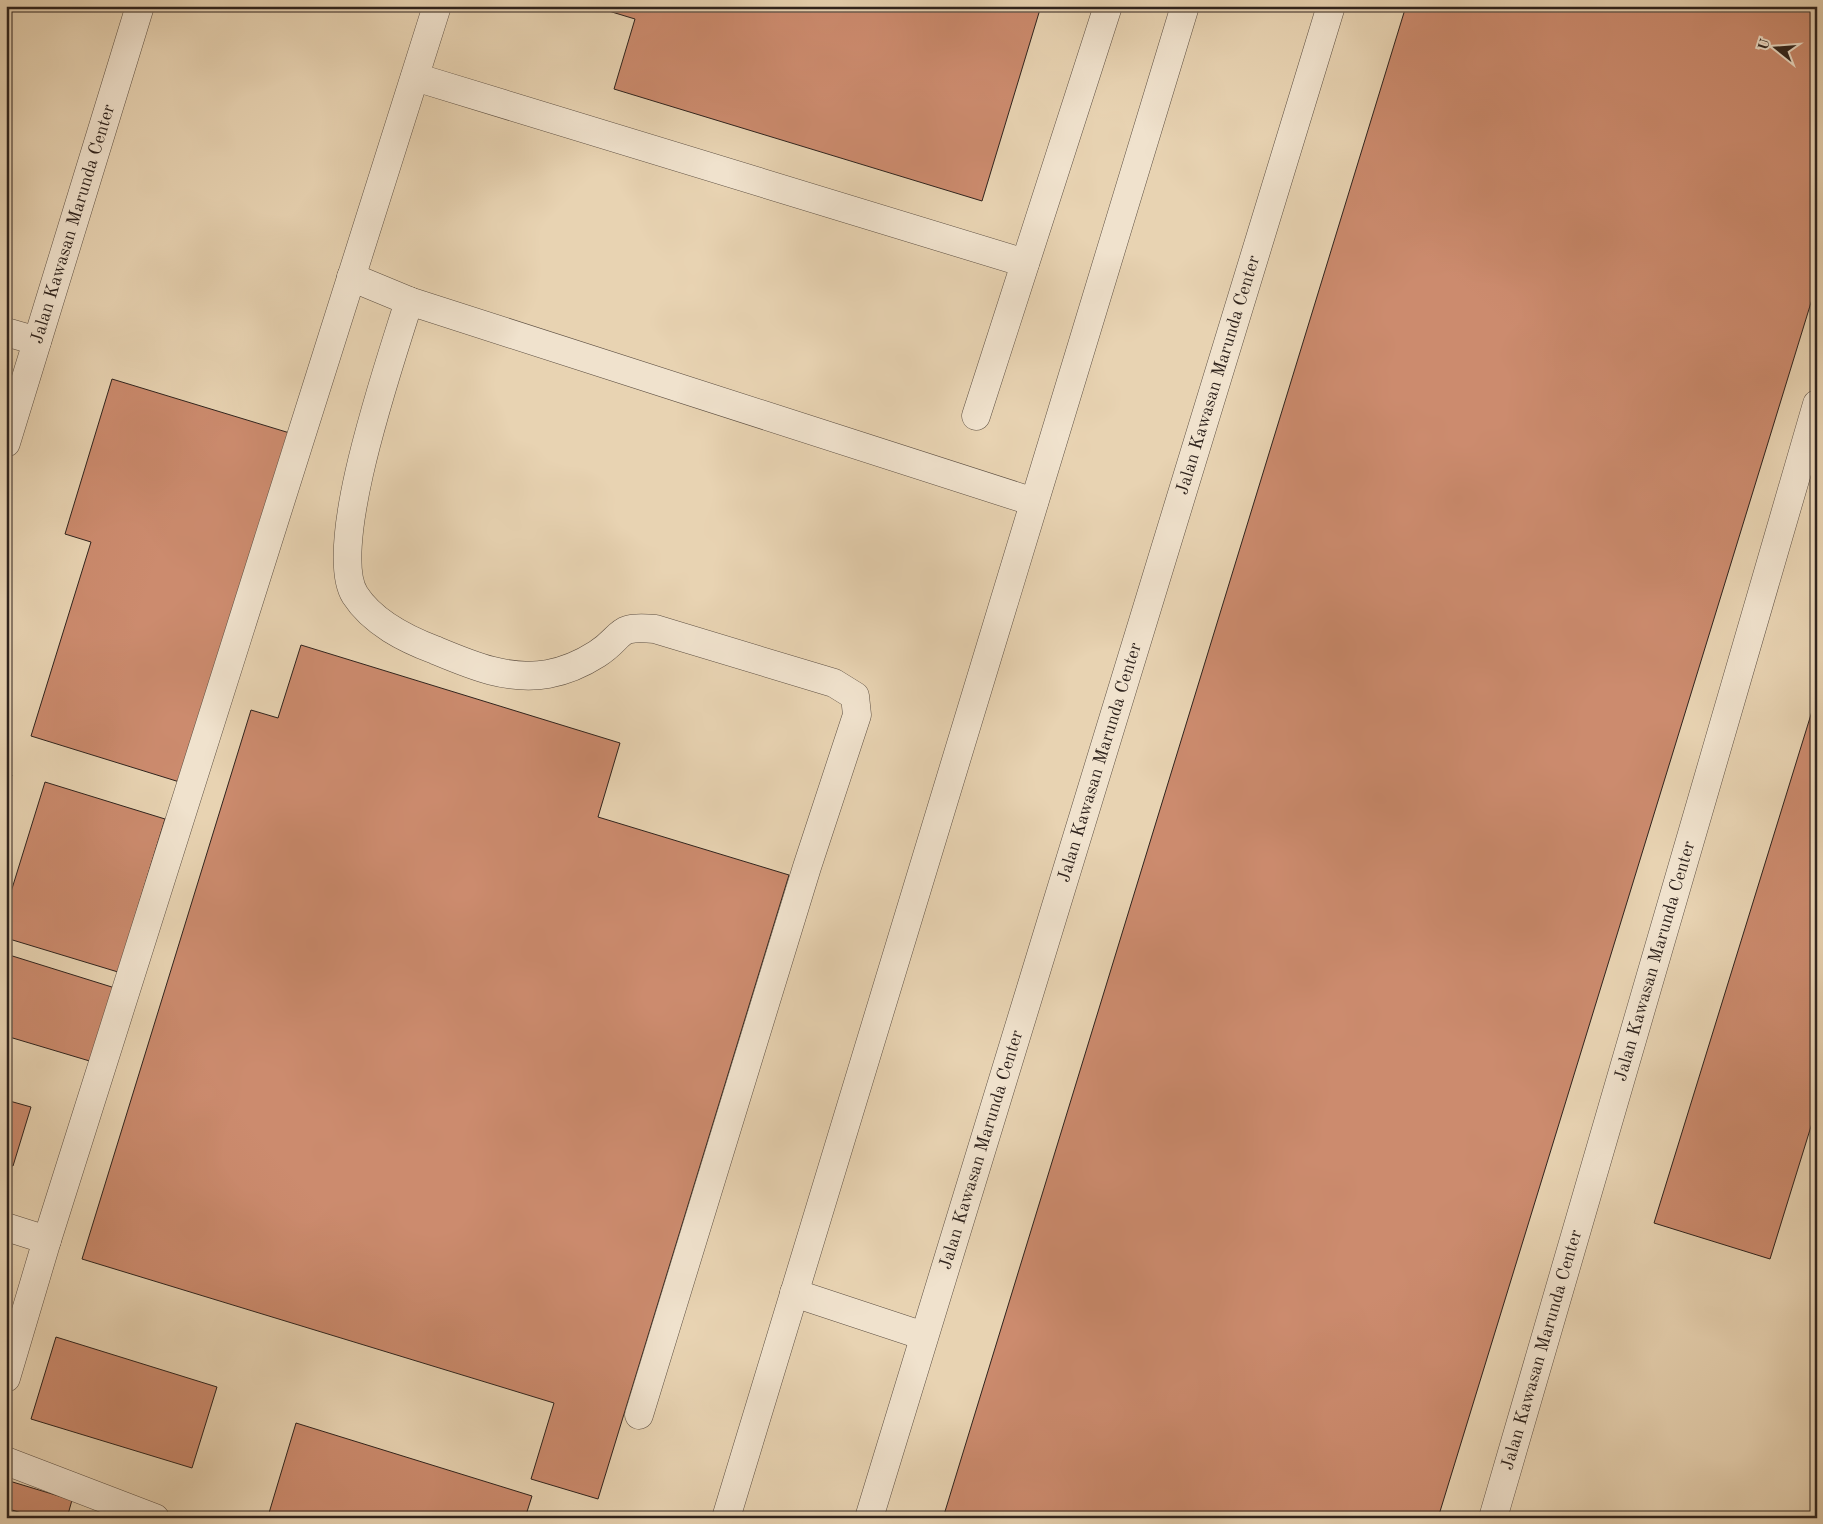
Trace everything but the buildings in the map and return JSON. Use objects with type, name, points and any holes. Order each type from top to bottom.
[{"type":"lane","name":"Jalan Kawasan Marunda Center","points":[[6,443],[140,6]]},
{"type":"lane","points":[[6,1378],[47,1240],[437,6]]},
{"type":"lane","points":[[976,416],[1108,6]]},
{"type":"lane","points":[[726,1518],[1185,6]]},
{"type":"lane","name":"Jalan Kawasan Marunda Center","points":[[868,1518],[1331,6]]},
{"type":"lane","points":[[415,77],[1025,263]]},
{"type":"lane","points":[[351,277],[409,301],[1034,502]]},
{"type":"lane","points":[[409,301],[366,442],[349,522],[346,560],[354,594],[374,615],[404,638],[472,665],[510,676],[548,674],[582,663],[598,653],[620,632],[637,627],[655,629],[834,683],[855,696],[857,715],[804,877],[639,1415]]},
{"type":"lane","points":[[6,332],[37,341]]},
{"type":"lane","name":"Jalan Kawasan Marunda Center","points":[[1493,1518],[1817,404]]},
{"type":"lane","points":[[6,1227],[47,1240]]},
{"type":"lane","points":[[794,1293],[924,1336]]},
{"type":"lane","points":[[6,1462],[155,1518]]}]
